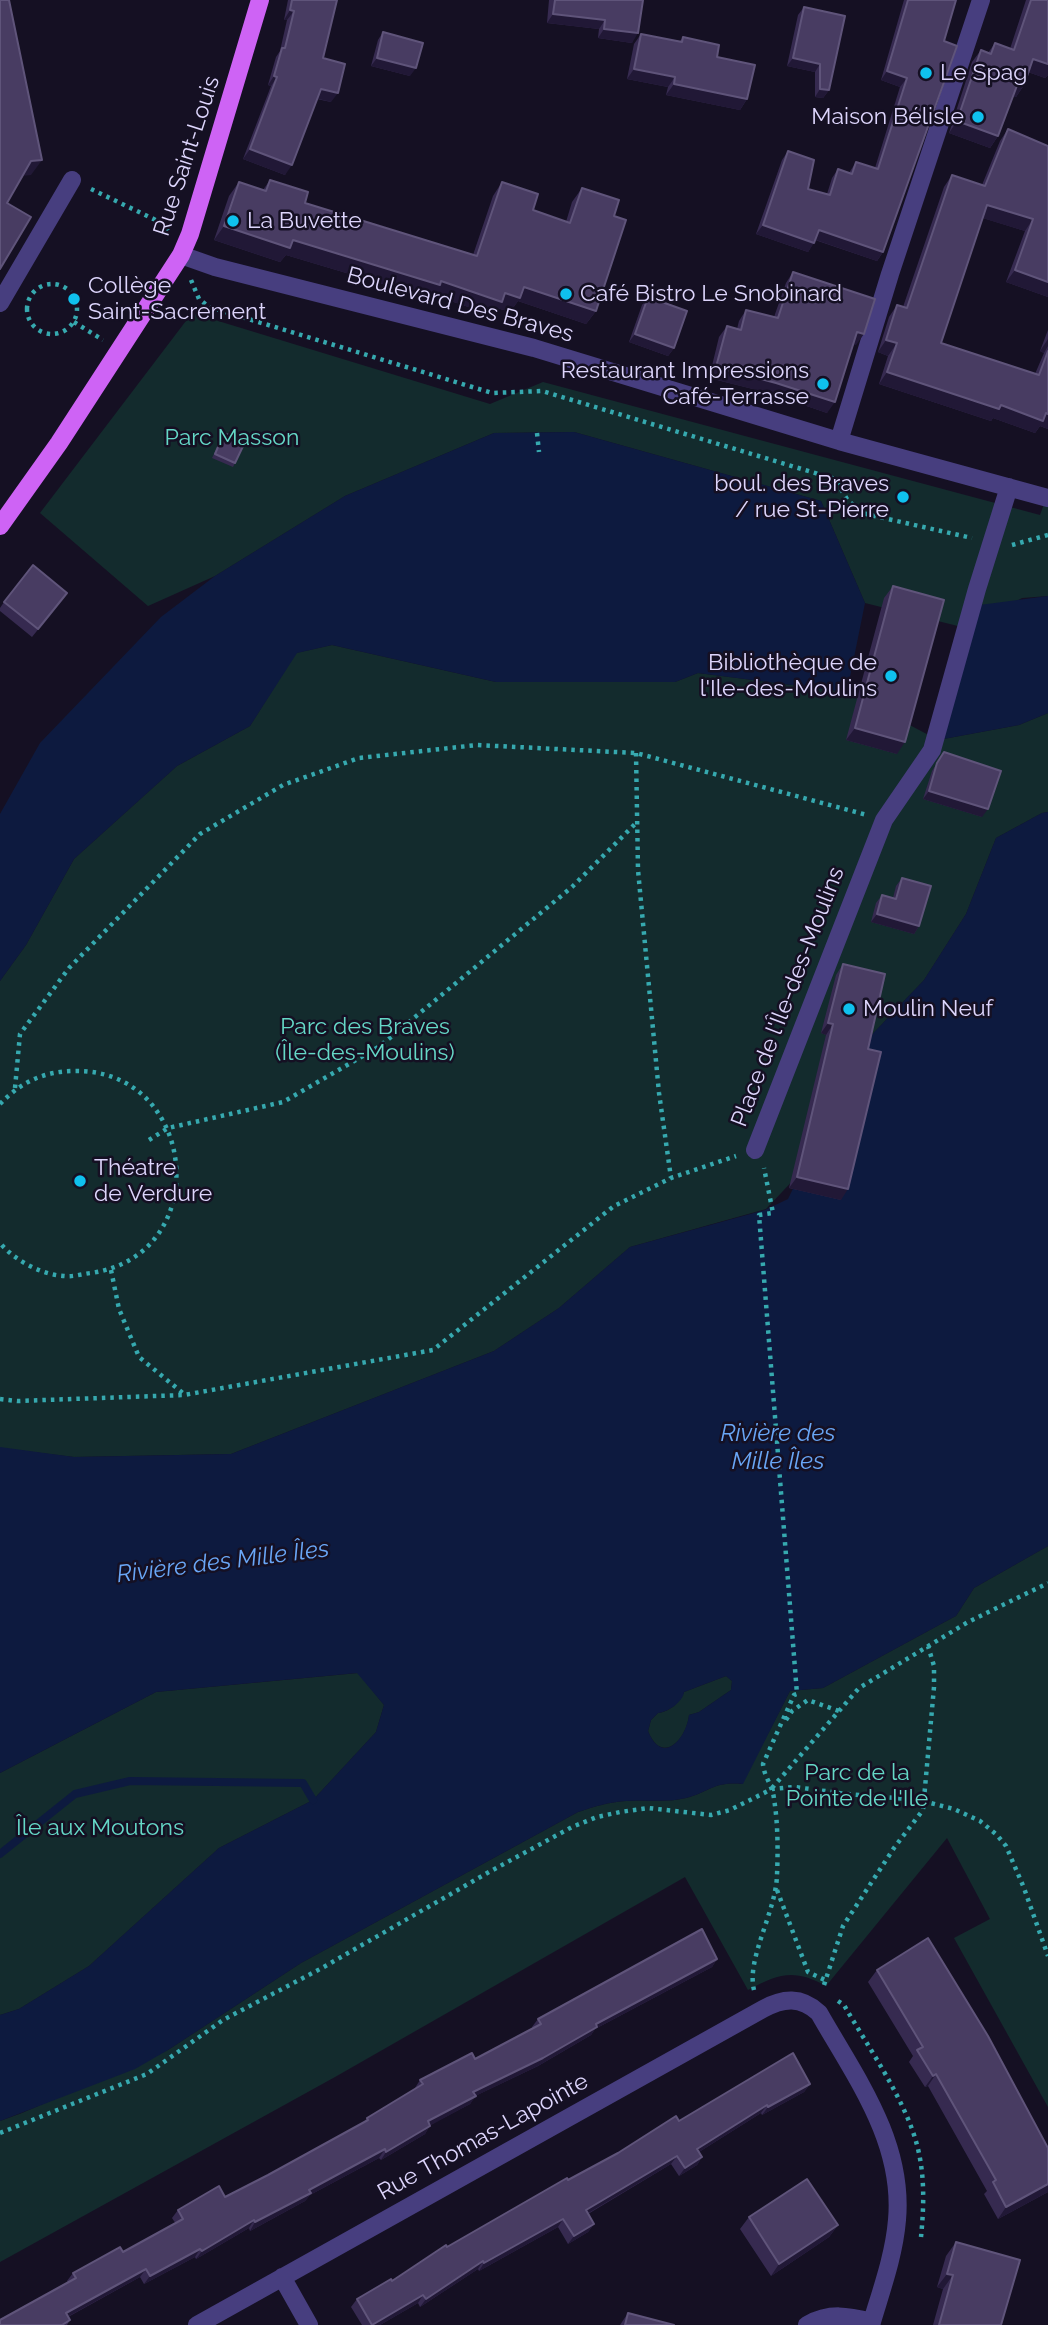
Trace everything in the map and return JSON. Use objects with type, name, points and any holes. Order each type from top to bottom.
[{"type":"main road","name":"Rue Saint-Louis","points":[[0,524],[52,452],[181,255],[190,234],[260,0]]},
{"type":"street","points":[[839,441],[890,274],[981,0]]},
{"type":"street","points":[[0,303],[72,180]]},
{"type":"street","name":"Boulevard Des Braves","points":[[181,255],[215,267],[534,348],[839,441],[1048,498]]},
{"type":"street","name":"Place de l'Île-des-Moulins","points":[[758,1154],[884,820],[932,750],[1009,486]]},
{"type":"street","name":"Rue Thomas-Lapointe","points":[[197,2325],[763,2009],[776,2002],[797,2000],[805,2002],[819,2013],[874,2109],[885,2133],[895,2169],[897,2223],[872,2323]]},
{"type":"street","points":[[282,2277],[309,2325]]},
{"type":"street","points":[[807,2325],[827,2316],[837,2315],[872,2323]]},
{"type":"path","points":[[72,180],[164,224],[181,255],[199,299],[209,307],[492,393],[542,391],[835,480],[848,501],[866,514],[1012,545],[1048,536]]},
{"type":"path","points":[[57,283],[65,286],[76,298],[78,314],[75,322],[61,333],[44,333],[30,322],[27,314],[29,297],[41,285],[57,283]]},
{"type":"path","points":[[75,322],[119,350]]},
{"type":"path","points":[[537,433],[538,452]]},
{"type":"path","points":[[15,1088],[20,1034],[69,968],[200,834],[283,785],[359,758],[477,745],[636,753],[884,820]]},
{"type":"path","points":[[636,753],[638,870],[659,1093],[671,1178]]},
{"type":"path","points":[[149,1140],[169,1128],[283,1102],[380,1046],[572,887],[637,822]]},
{"type":"path","points":[[0,1104],[15,1088],[54,1071],[92,1070],[115,1077],[145,1097],[169,1128],[178,1172],[174,1204],[157,1236],[142,1252],[111,1270],[64,1276],[38,1270],[7,1251],[0,1243]]},
{"type":"path","points":[[752,1988],[756,1956],[775,1898],[776,1886],[776,1828],[772,1789],[763,1764],[783,1723],[787,1708],[797,1694],[759,1215],[773,1213],[758,1154]]},
{"type":"path","name":"Place de l'Île-des-Moulins","points":[[0,1399],[17,1401],[184,1395],[433,1350],[614,1206],[671,1178],[758,1154]]},
{"type":"path","points":[[111,1270],[119,1308],[139,1357],[184,1395]]},
{"type":"path","points":[[772,1789],[859,1688],[968,1622],[1048,1583]]},
{"type":"path","points":[[776,1886],[808,1972],[825,1983],[843,1926],[894,1849],[921,1815],[925,1802],[934,1687],[934,1665],[928,1646]]},
{"type":"path","points":[[783,1723],[808,1700],[839,1712]]},
{"type":"path","points":[[0,2133],[147,2074],[223,2021],[323,1968],[572,1827],[597,1817],[648,1808],[719,1814],[772,1789],[795,1787],[925,1802],[954,1809],[980,1821],[997,1835],[1011,1854],[1048,1956]]},
{"type":"green space","name":"Parc Masson","points":[[192,313],[490,404],[543,382],[1040,515],[1048,493],[1048,596],[1022,598],[966,628],[865,603],[821,501],[574,432],[494,433],[345,496],[215,576],[148,606],[40,513]]},
{"type":"green space","name":"Parc des Braves (Île-des-Moulins)","points":[[332,645],[496,682],[675,682],[698,673],[847,692],[938,740],[1019,725],[1048,713],[1048,812],[996,838],[966,914],[924,980],[864,1043],[798,1175],[766,1209],[630,1247],[559,1308],[494,1351],[231,1454],[74,1457],[0,1448],[0,981],[26,945],[74,859],[177,766],[250,726],[296,653]]},
{"type":"green space","name":"Parc de la Pointe de l'Ile","points":[[1048,1546],[1048,2107],[954,1938],[990,1919],[947,1838],[826,1986],[805,1977],[786,1975],[748,1990],[685,1877],[335,2077],[0,2262],[0,2121],[168,2050],[301,1963],[578,1812],[620,1802],[678,1799],[718,1786],[742,1784],[790,1691],[823,1688],[956,1616],[974,1588]]},
{"type":"green space","name":"Île aux Moutons","points":[[358,1673],[384,1705],[376,1732],[313,1800],[219,1848],[89,1966],[19,2009],[0,2015],[0,1773],[156,1692]]},
{"type":"green space","points":[[726,1676],[732,1681],[731,1690],[699,1712],[689,1715],[679,1740],[667,1748],[660,1747],[654,1741],[648,1731],[651,1720],[658,1713],[674,1706],[684,1692]]},
{"type":"water","points":[[574,432],[821,501],[865,603],[847,692],[698,673],[675,682],[496,682],[332,645],[297,653],[250,726],[177,766],[74,859],[26,945],[0,981],[0,814],[40,743],[161,617],[215,576],[345,496],[494,433]]},
{"type":"water","points":[[1048,596],[1048,713],[1019,725],[938,740],[972,606]]},
{"type":"water","name":"Rivière des Mille Îles","points":[[1048,812],[1048,1546],[974,1588],[956,1616],[823,1688],[790,1691],[743,1784],[725,1784],[678,1799],[620,1802],[578,1812],[301,1963],[135,2069],[0,2121],[0,2015],[19,2009],[89,1966],[219,1848],[313,1800],[376,1732],[384,1705],[357,1673],[156,1692],[0,1773],[0,1447],[74,1457],[231,1454],[494,1351],[559,1308],[630,1247],[765,1210],[788,1199],[864,1043],[924,980],[966,914],[996,838]],"holes":[[[726,1676],[732,1681],[731,1690],[699,1712],[689,1715],[683,1733],[673,1746],[660,1747],[654,1741],[648,1731],[651,1720],[658,1713],[674,1706],[684,1692]]]},
{"type":"building","points":[[0,0],[9,0],[42,160],[31,161],[7,203],[31,217],[0,269]]},
{"type":"building","points":[[292,0],[337,0],[323,58],[345,64],[338,93],[321,89],[292,165],[250,149],[277,77],[274,76],[282,48],[285,48],[294,11],[290,10]]},
{"type":"building","points":[[555,0],[643,0],[638,33],[604,29],[605,20],[553,14]]},
{"type":"building","points":[[908,0],[956,0],[944,41],[957,46],[883,252],[819,230],[814,243],[763,225],[788,151],[814,160],[808,189],[830,195],[838,169],[852,174],[856,162],[878,169],[907,78],[887,71]]},
{"type":"building","points":[[1031,0],[1048,0],[1048,64],[1033,59],[1024,85],[1018,83],[998,136],[957,121],[981,50],[991,54],[995,43],[1014,50]]},
{"type":"building","points":[[804,7],[845,16],[829,90],[820,89],[820,64],[793,58]]},
{"type":"building","points":[[383,32],[423,43],[416,68],[377,58]]},
{"type":"building","points":[[641,34],[682,42],[683,37],[719,45],[717,57],[755,65],[747,99],[674,84],[675,77],[634,69]]},
{"type":"building","points":[[1008,129],[1048,146],[1048,282],[1015,270],[1033,219],[987,205],[941,343],[1039,375],[1048,351],[1048,414],[1046,413],[1043,421],[1001,405],[999,409],[887,372],[897,343],[886,340],[897,305],[907,308],[952,175],[985,186]]},
{"type":"building","points":[[270,180],[308,192],[305,203],[477,256],[502,182],[538,194],[533,210],[570,223],[582,188],[619,200],[614,216],[626,220],[596,311],[524,287],[520,298],[505,293],[502,302],[441,281],[440,285],[293,240],[290,248],[224,226],[239,182],[266,191]]},
{"type":"building","points":[[793,272],[875,299],[864,334],[857,332],[835,402],[716,367],[727,326],[741,330],[746,310],[778,318]]},
{"type":"building","points":[[648,297],[687,311],[674,348],[635,334]]},
{"type":"building","points":[[224,433],[245,442],[235,463],[215,454]]},
{"type":"building","points":[[33,565],[67,593],[38,629],[4,602]]},
{"type":"building","name":"Bibliothèque de l'Ile-des-Moulins","points":[[893,586],[944,600],[905,742],[855,728]]},
{"type":"building","points":[[944,752],[1001,771],[988,809],[929,791],[937,763]]},
{"type":"building","points":[[902,878],[931,886],[919,926],[877,914],[882,895],[896,899]]},
{"type":"building","points":[[843,964],[885,974],[868,1049],[881,1052],[848,1189],[797,1177],[833,1024],[828,1023]]},
{"type":"building","points":[[702,1929],[717,1959],[596,2024],[597,2027],[543,2058],[473,2092],[476,2096],[428,2121],[430,2126],[386,2152],[385,2149],[309,2190],[311,2193],[255,2222],[254,2220],[202,2251],[200,2249],[150,2276],[146,2269],[66,2313],[70,2320],[62,2325],[0,2325],[0,2320],[76,2278],[73,2273],[120,2247],[123,2252],[183,2219],[178,2210],[219,2186],[225,2197],[268,2175],[368,2120],[367,2118],[423,2084],[420,2080],[472,2053],[475,2059],[541,2024],[538,2019]]},
{"type":"building","points":[[928,1938],[988,2036],[1048,2148],[1048,2184],[1006,2207],[993,2182],[996,2180],[936,2074],[933,2076],[917,2050],[923,2047],[877,1970]]},
{"type":"building","points":[[793,2053],[810,2084],[768,2107],[767,2105],[697,2149],[702,2157],[685,2168],[677,2156],[586,2210],[594,2224],[574,2236],[563,2219],[484,2263],[483,2261],[426,2299],[423,2295],[372,2325],[357,2299],[391,2279],[392,2281],[446,2245],[447,2247],[567,2178],[568,2180],[618,2153],[676,2116],[679,2121]]},
{"type":"building","points":[[807,2179],[838,2225],[779,2264],[749,2217]]},
{"type":"building","points":[[956,2242],[1020,2260],[1001,2325],[939,2325],[953,2275],[947,2274]]},
{"type":"building","points":[[628,2313],[674,2325],[625,2325]]},
{"type":"waterway","points":[[0,1854],[75,1794],[130,1781],[303,1783],[313,1800]]},
{"type":"place","name":"Le Spag","points":[[926,73]]},
{"type":"place","name":"Maison Bélisle","points":[[978,117]]},
{"type":"place","name":"La Buvette","points":[[233,221]]},
{"type":"place","name":"Café Bistro Le Snobinard","points":[[566,294]]},
{"type":"place","name":"Collège Saint-Sacrement","points":[[74,299]]},
{"type":"place","name":"Restaurant Impressions Café-Terrasse","points":[[823,384]]},
{"type":"place","name":"boul. des Braves / rue St-Pierre","points":[[903,497]]},
{"type":"place","name":"Bibliothèque de l'Ile-des-Moulins","points":[[891,676]]},
{"type":"place","name":"Moulin Neuf","points":[[849,1009]]},
{"type":"place","name":"Théatre de Verdure","points":[[80,1181]]}]
